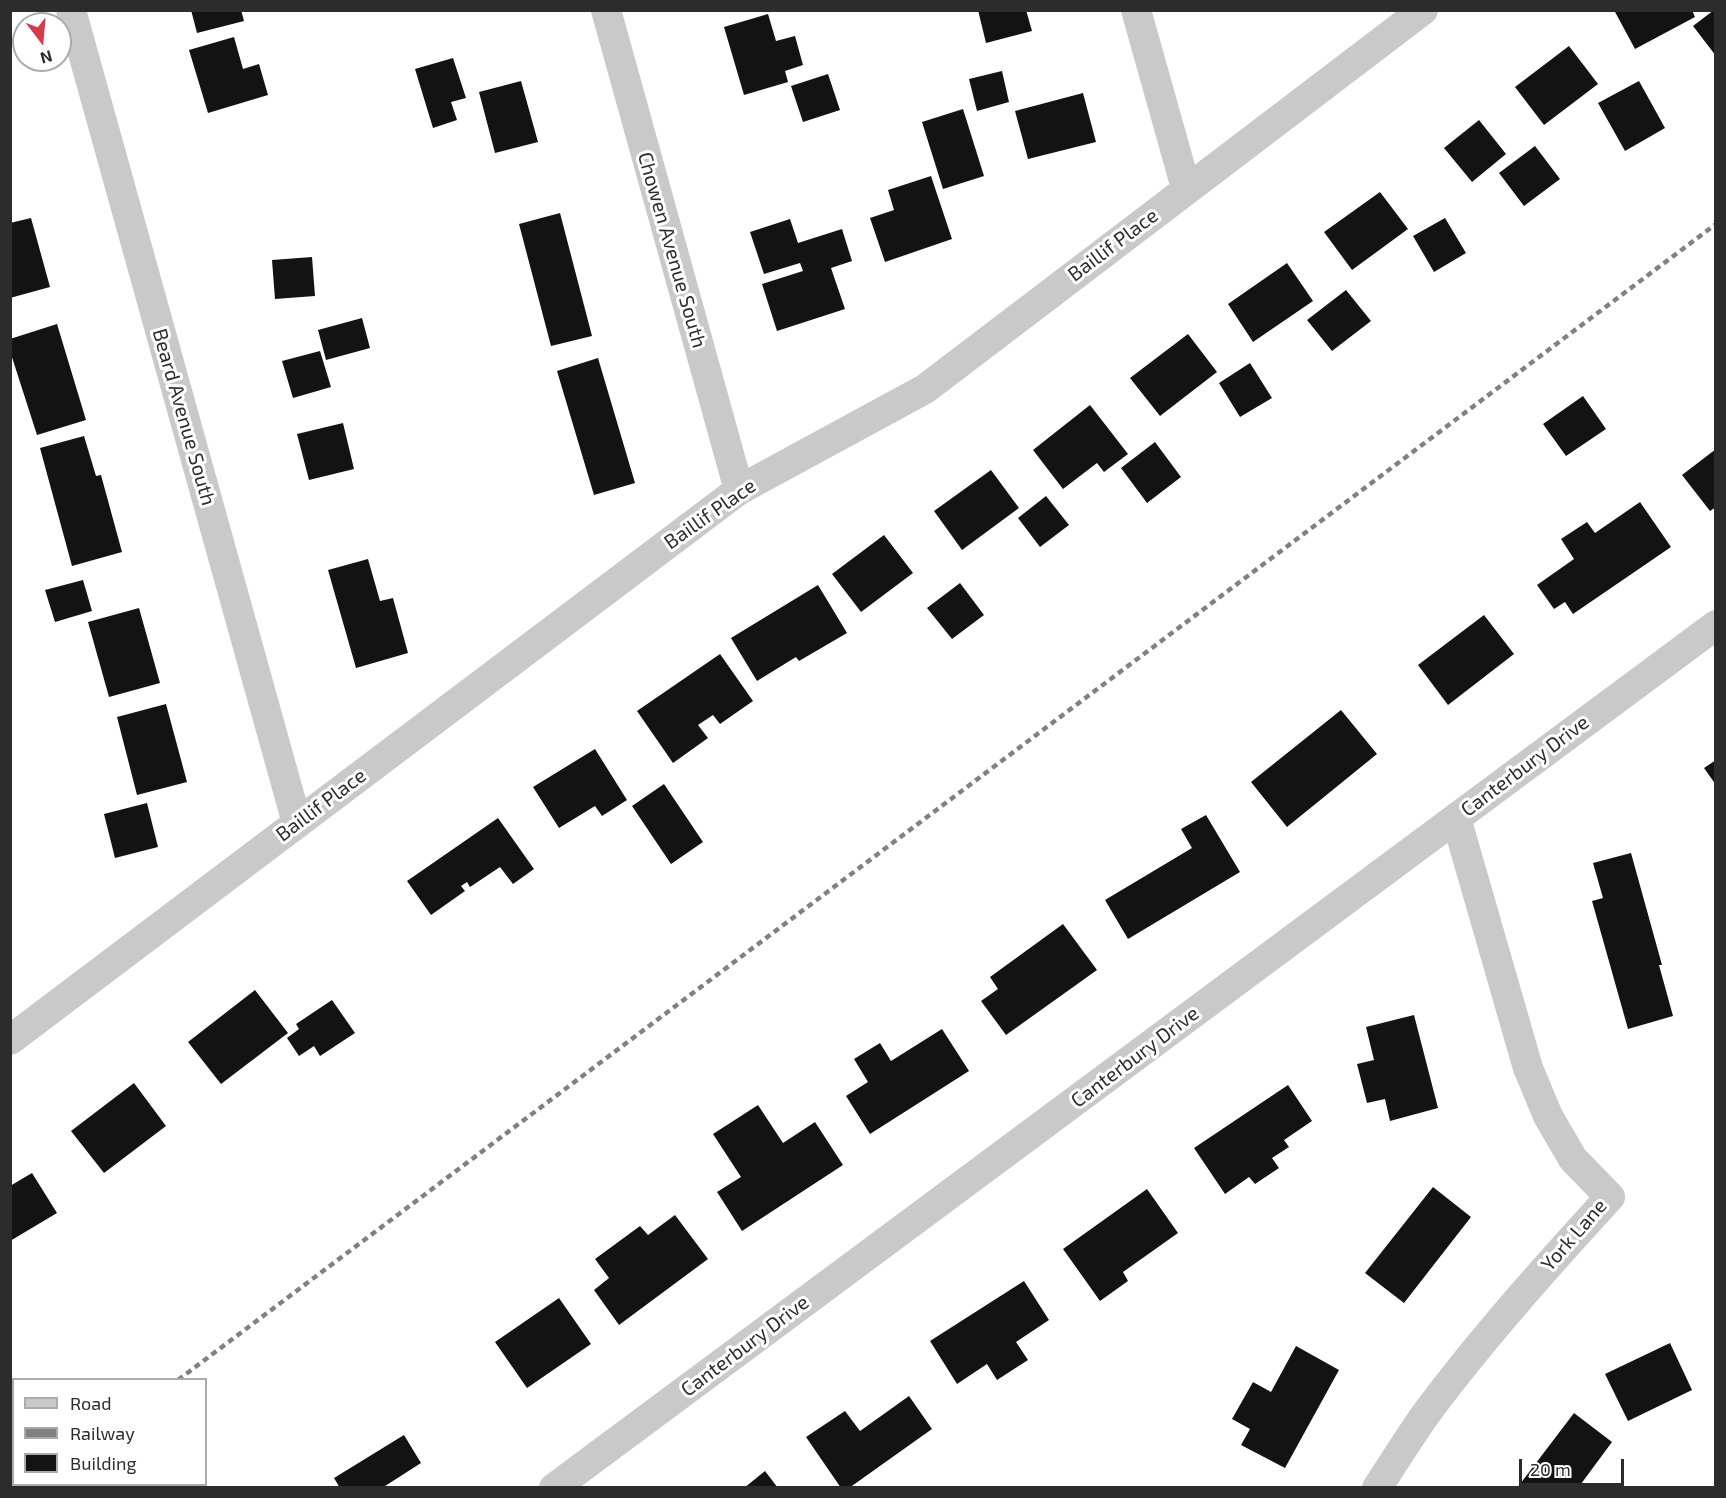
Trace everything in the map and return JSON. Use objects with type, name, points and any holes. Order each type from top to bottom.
[{"type":"street","name":"Beard Avenue South","points":[[71,10],[297,824]]},
{"type":"street","name":"Chowen Avenue South","points":[[606,10],[739,490]]},
{"type":"street","points":[[1136,10],[1186,188]]},
{"type":"street","name":"Baillif Place","points":[[10,1040],[739,490],[925,389],[1186,188],[1423,10]]},
{"type":"street","name":"Canterbury Drive","points":[[554,1488],[1716,625]]},
{"type":"street","name":"York Lane","points":[[1377,1488],[1428,1412],[1523,1294],[1610,1197],[1573,1159],[1548,1116],[1528,1068],[1456,818]]},
{"type":"building","points":[[191,10],[241,10],[244,21],[197,33]]},
{"type":"building","points":[[978,10],[1026,10],[1032,31],[986,43]]},
{"type":"building","points":[[1614,10],[1692,10],[1695,17],[1635,49]]},
{"type":"building","points":[[1716,10],[1716,56],[1693,26]]},
{"type":"building","points":[[768,14],[776,41],[795,36],[803,65],[785,71],[788,82],[744,95],[724,27]]},
{"type":"building","points":[[234,37],[243,69],[259,64],[268,95],[208,113],[189,50]]},
{"type":"building","points":[[1569,46],[1598,84],[1544,125],[1515,87]]},
{"type":"building","points":[[453,58],[466,98],[451,102],[457,120],[433,128],[415,69]]},
{"type":"building","points":[[1002,71],[1009,102],[977,111],[969,79]]},
{"type":"building","points":[[828,74],[840,110],[803,122],[791,86]]},
{"type":"building","points":[[521,81],[538,142],[495,153],[479,92]]},
{"type":"building","points":[[1639,81],[1665,128],[1625,151],[1598,103]]},
{"type":"building","points":[[1083,93],[1096,142],[1028,159],[1015,111]]},
{"type":"building","points":[[963,109],[984,176],[943,189],[922,122]]},
{"type":"building","points":[[1479,120],[1506,154],[1472,182],[1444,148]]},
{"type":"building","points":[[1535,146],[1560,179],[1524,206],[1499,173]]},
{"type":"building","points":[[931,176],[952,239],[885,262],[870,218],[894,210],[888,190]]},
{"type":"building","points":[[1380,192],[1408,229],[1352,270],[1324,232]]},
{"type":"building","points":[[560,213],[592,336],[551,346],[519,224]]},
{"type":"building","points":[[31,218],[50,287],[10,298],[10,223]]},
{"type":"building","points":[[1445,218],[1466,253],[1434,272],[1413,236]]},
{"type":"building","points":[[790,219],[798,243],[842,229],[852,261],[831,268],[845,309],[777,331],[762,284],[803,271],[800,263],[764,274],[750,232]]},
{"type":"building","points":[[312,257],[315,296],[275,299],[272,260]]},
{"type":"building","points":[[1287,263],[1313,301],[1253,342],[1228,304]]},
{"type":"building","points":[[1346,290],[1371,321],[1332,351],[1307,320]]},
{"type":"building","points":[[362,318],[370,348],[326,360],[318,330]]},
{"type":"building","points":[[57,324],[86,420],[37,435],[10,351],[10,339]]},
{"type":"building","points":[[1188,334],[1217,372],[1160,416],[1130,378]]},
{"type":"building","points":[[320,351],[331,387],[293,398],[282,361]]},
{"type":"building","points":[[598,358],[635,483],[594,495],[557,371]]},
{"type":"building","points":[[1250,363],[1272,398],[1240,417],[1219,383]]},
{"type":"building","points":[[1583,396],[1606,429],[1566,456],[1543,424]]},
{"type":"building","points":[[1090,405],[1128,454],[1104,472],[1097,463],[1063,489],[1033,450]]},
{"type":"building","points":[[343,423],[354,469],[309,480],[297,434]]},
{"type":"building","points":[[84,436],[96,476],[101,475],[122,552],[72,566],[40,448]]},
{"type":"building","points":[[1155,442],[1181,477],[1147,503],[1121,468]]},
{"type":"building","points":[[1716,449],[1716,507],[1710,511],[1682,475]]},
{"type":"building","points":[[991,470],[1019,508],[962,550],[934,511]]},
{"type":"building","points":[[1046,496],[1069,525],[1040,547],[1018,518]]},
{"type":"building","points":[[1640,502],[1671,547],[1573,614],[1565,602],[1554,609],[1537,585],[1574,559],[1561,539],[1587,522],[1595,533]]},
{"type":"building","points":[[884,535],[913,573],[861,612],[832,574]]},
{"type":"building","points":[[368,559],[380,601],[393,598],[408,653],[356,668],[328,570]]},
{"type":"building","points":[[83,580],[92,611],[55,622],[45,590]]},
{"type":"building","points":[[960,583],[984,615],[952,639],[927,608]]},
{"type":"building","points":[[818,585],[847,633],[799,661],[796,657],[757,681],[731,638]]},
{"type":"building","points":[[139,608],[160,683],[109,697],[88,622]]},
{"type":"building","points":[[1484,615],[1514,654],[1448,705],[1418,665]]},
{"type":"building","points":[[720,654],[753,701],[720,724],[713,715],[698,725],[708,738],[673,763],[637,711]]},
{"type":"building","points":[[166,704],[187,782],[137,795],[117,717]]},
{"type":"building","points":[[1341,710],[1377,754],[1287,827],[1251,782]]},
{"type":"building","points":[[595,749],[627,800],[602,816],[595,806],[559,828],[533,787]]},
{"type":"building","points":[[1716,760],[1716,785],[1704,768]]},
{"type":"building","points":[[664,784],[703,842],[671,864],[632,806]]},
{"type":"building","points":[[147,803],[158,847],[115,858],[104,814]]},
{"type":"building","points":[[1206,815],[1240,872],[1128,939],[1105,900],[1192,848],[1181,829]]},
{"type":"building","points":[[498,818],[534,869],[513,884],[500,867],[470,887],[467,882],[461,886],[465,891],[431,915],[407,881]]},
{"type":"building","points":[[1631,853],[1662,965],[1659,965],[1673,1016],[1628,1029],[1592,901],[1603,898],[1593,863]]},
{"type":"building","points":[[1063,924],[1097,970],[1006,1035],[981,1001],[998,989],[990,977]]},
{"type":"building","points":[[255,990],[288,1033],[221,1084],[188,1042]]},
{"type":"building","points":[[332,1000],[355,1033],[320,1056],[314,1046],[299,1056],[287,1038],[299,1029],[296,1024]]},
{"type":"building","points":[[1414,1015],[1438,1108],[1390,1121],[1385,1099],[1367,1103],[1357,1064],[1374,1060],[1366,1027]]},
{"type":"building","points":[[942,1029],[969,1071],[870,1134],[846,1096],[868,1082],[854,1059],[880,1043],[891,1061]]},
{"type":"building","points":[[134,1083],[166,1126],[104,1173],[71,1131]]},
{"type":"building","points":[[1288,1085],[1312,1121],[1284,1140],[1289,1147],[1272,1158],[1279,1168],[1255,1184],[1249,1177],[1225,1194],[1194,1148]]},
{"type":"building","points":[[758,1105],[783,1143],[815,1122],[843,1165],[742,1231],[717,1192],[741,1177],[713,1134]]},
{"type":"building","points":[[32,1173],[57,1213],[10,1241],[10,1186]]},
{"type":"building","points":[[1433,1187],[1471,1217],[1404,1303],[1365,1273]]},
{"type":"building","points":[[1147,1189],[1178,1233],[1123,1272],[1128,1281],[1100,1301],[1063,1249]]},
{"type":"building","points":[[675,1215],[708,1259],[619,1325],[594,1290],[609,1278],[595,1259],[640,1226],[648,1235]]},
{"type":"building","points":[[1024,1281],[1049,1320],[1016,1342],[1028,1360],[997,1380],[987,1364],[957,1384],[930,1341]]},
{"type":"building","points":[[559,1298],[591,1344],[527,1388],[495,1342]]},
{"type":"building","points":[[1670,1343],[1692,1390],[1628,1421],[1605,1374]]},
{"type":"building","points":[[1296,1346],[1339,1370],[1285,1468],[1241,1445],[1250,1429],[1232,1419],[1253,1382],[1271,1392]]},
{"type":"building","points":[[909,1396],[932,1429],[849,1488],[841,1488],[806,1437],[845,1411],[860,1431]]},
{"type":"building","points":[[1574,1413],[1612,1442],[1578,1488],[1517,1488]]},
{"type":"building","points":[[404,1435],[421,1463],[382,1488],[340,1488],[334,1478]]},
{"type":"building","points":[[765,1471],[778,1488],[744,1488]]},
{"type":"railway","points":[[181,1378],[1716,224]]}]
